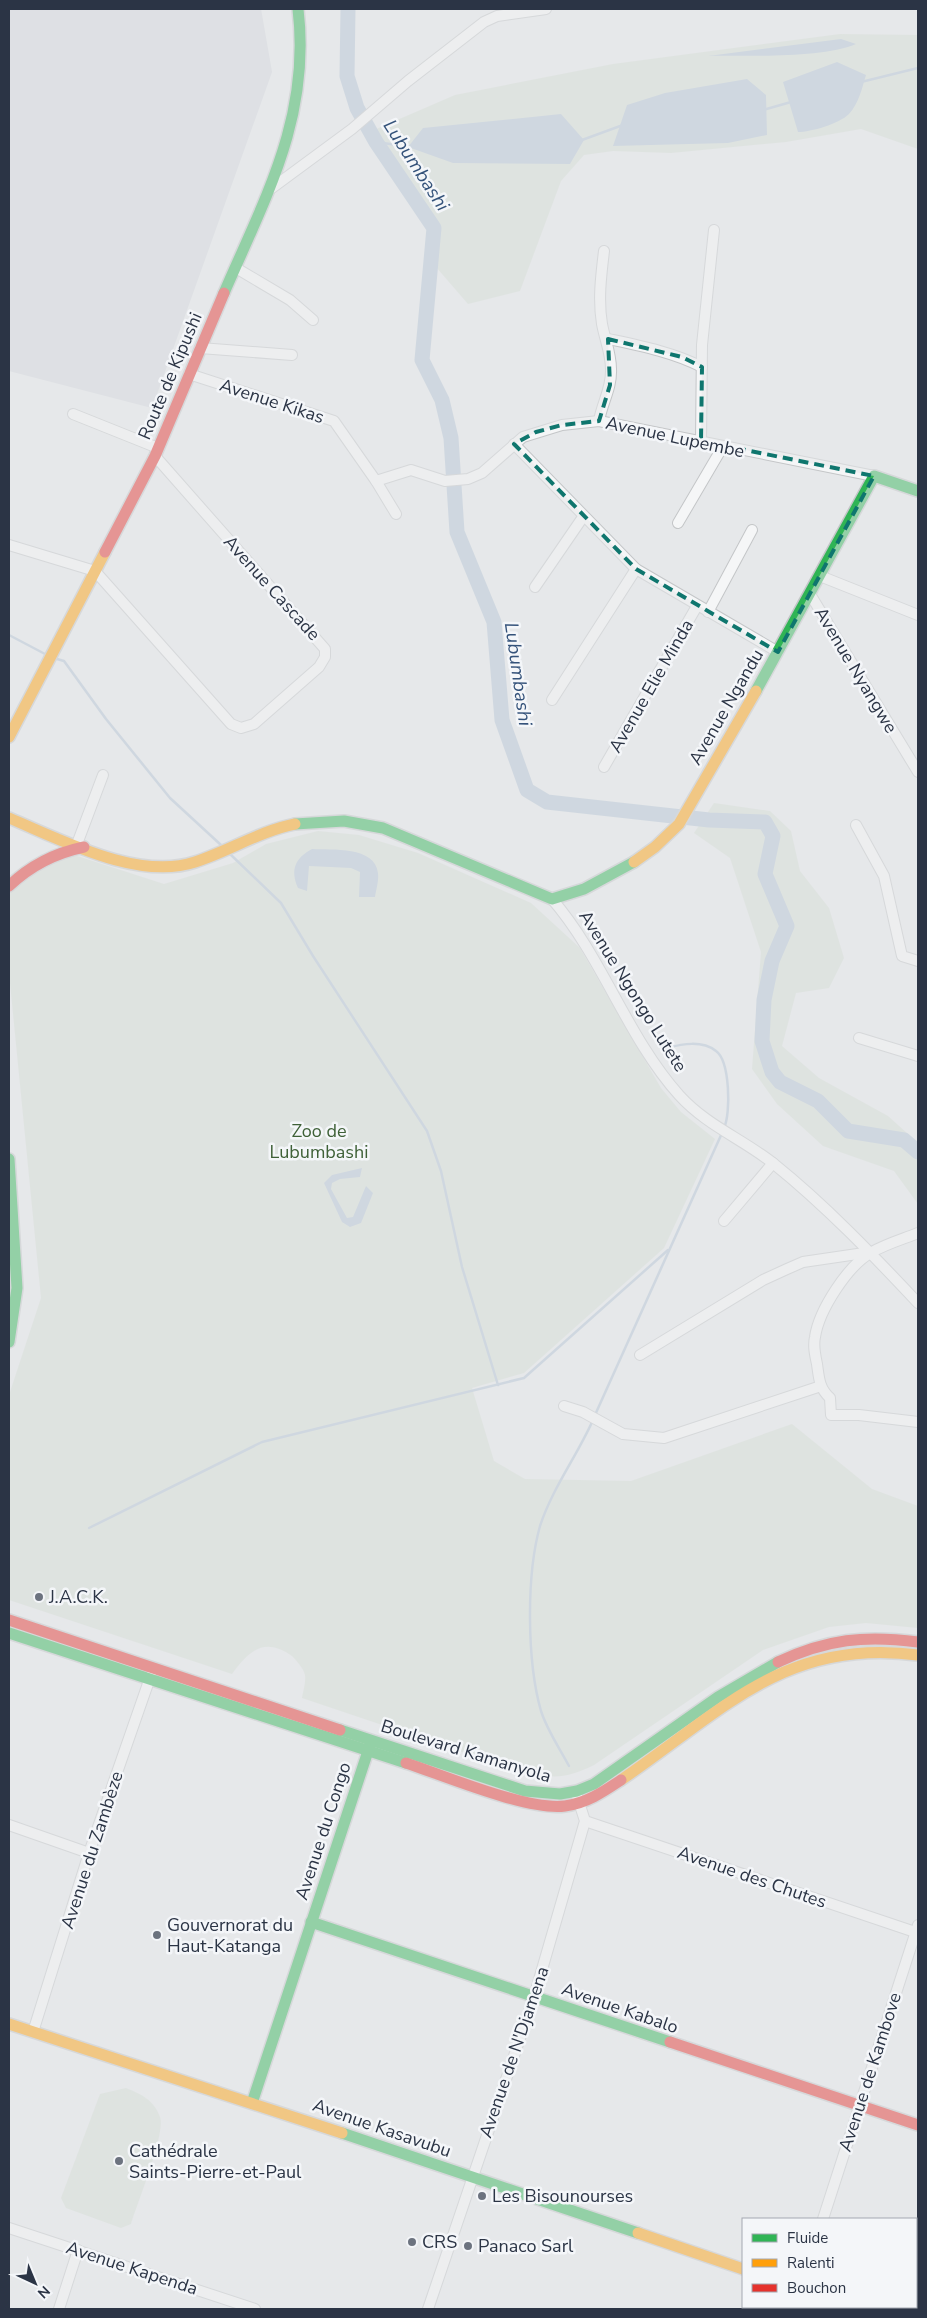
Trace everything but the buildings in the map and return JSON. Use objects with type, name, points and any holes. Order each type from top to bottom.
[{"type":"main road","name":"Route de Kipushi","points":[[9,738],[156,452],[268,191],[292,124],[299,93],[303,59],[298,9]]},
{"type":"main road","points":[[874,476],[918,491]]},
{"type":"main road","name":"Avenue Ngandu","points":[[552,899],[576,893],[600,881],[661,842],[680,824],[689,804],[778,652],[874,476]]},
{"type":"main road","name":"Avenue Ngongo Lutete","points":[[9,818],[80,845],[157,869],[180,866],[217,854],[261,834],[300,824],[334,821],[371,824],[401,834],[552,899]]},
{"type":"main road","points":[[9,886],[40,862],[80,845]]},
{"type":"main road","points":[[9,1159],[17,1288],[9,1342]]},
{"type":"main road","name":"Boulevard Kamanyola","points":[[9,1620],[153,1668],[531,1804],[557,1808],[580,1804],[609,1788],[752,1687],[791,1668],[822,1657],[855,1652],[888,1652],[918,1655]]},
{"type":"main road","name":"Boulevard Kamanyola","points":[[9,1633],[149,1679],[370,1746],[525,1791],[553,1796],[576,1792],[594,1784],[744,1679],[774,1662],[797,1652],[837,1640],[874,1638],[918,1642]]},
{"type":"main road","name":"Avenue du Congo","points":[[252,2103],[370,1746]]},
{"type":"main road","name":"Avenue Kabalo","points":[[311,1922],[918,2125]]},
{"type":"main road","name":"Avenue Kasavubu","points":[[9,2024],[252,2103],[742,2269]]},
{"type":"street","points":[[268,191],[352,129],[484,22],[497,16],[546,9]]},
{"type":"street","points":[[701,441],[702,345],[714,230]]},
{"type":"street","points":[[599,421],[602,403],[610,385],[611,361],[608,339],[603,327],[599,287],[604,251]]},
{"type":"street","points":[[236,268],[290,300],[313,320]]},
{"type":"street","points":[[608,339],[682,356],[702,367]]},
{"type":"street","points":[[200,348],[292,355]]},
{"type":"street","name":"Avenue Kikas","points":[[189,374],[330,419],[338,426],[396,514]]},
{"type":"street","points":[[74,414],[156,452]]},
{"type":"street","name":"Avenue Lupembe","points":[[376,481],[411,470],[445,481],[464,480],[482,473],[523,437],[575,422],[599,421],[701,441],[722,448],[874,476]]},
{"type":"street","points":[[514,444],[583,517],[636,569],[778,652]]},
{"type":"street","points":[[678,522],[722,448]]},
{"type":"street","name":"Avenue Cascade","points":[[95,571],[230,724],[236,727],[248,727],[254,724],[322,663],[326,652],[323,645],[156,452]]},
{"type":"street","points":[[536,587],[583,517]]},
{"type":"street","points":[[708,612],[752,530]]},
{"type":"street","points":[[9,545],[95,571]]},
{"type":"street","points":[[552,700],[636,569]]},
{"type":"street","points":[[820,576],[918,615]]},
{"type":"street","name":"Avenue Nyangwe","points":[[810,594],[918,772]]},
{"type":"street","name":"Avenue Elie Minda","points":[[604,767],[698,606]]},
{"type":"street","points":[[80,845],[103,776]]},
{"type":"street","points":[[856,825],[884,876],[902,956],[918,961]]},
{"type":"street","name":"Avenue Ngongo Lutete","points":[[552,899],[586,942],[656,1066],[688,1104],[728,1136],[773,1163],[870,1252],[918,1303]]},
{"type":"street","points":[[858,1038],[918,1056]]},
{"type":"street","points":[[724,1221],[773,1163]]},
{"type":"street","points":[[640,1355],[763,1280],[787,1268],[803,1262],[870,1252],[918,1233]]},
{"type":"street","points":[[870,1252],[845,1278],[827,1304],[817,1328],[814,1348],[821,1386],[823,1392],[830,1398],[833,1415],[859,1415],[918,1422]]},
{"type":"street","points":[[564,1406],[583,1412],[623,1434],[664,1438],[821,1386]]},
{"type":"street","name":"Avenue du Zambèze","points":[[33,2032],[89,1853],[153,1668]]},
{"type":"street","points":[[576,1792],[586,1822]]},
{"type":"street","name":"Avenue des Chutes","points":[[586,1822],[917,1930]]},
{"type":"street","name":"Avenue de N'Djamena","points":[[428,2309],[534,1998],[586,1822]]},
{"type":"street","points":[[9,1825],[89,1853]]},
{"type":"street","name":"Avenue de Kambove","points":[[822,2218],[917,1930]]},
{"type":"street","name":"Avenue Kapenda","points":[[9,2228],[256,2309]]},
{"type":"street","points":[[58,2309],[78,2250]]},
{"type":"highlighted area","points":[[608,339],[682,357],[702,367],[701,441],[874,476],[778,652],[636,569],[514,444],[536,432],[562,425],[599,421],[610,385]]},
{"type":"shaded area","points":[[9,9],[261,9],[272,72],[152,408],[9,371]]},
{"type":"green space","points":[[840,34],[918,35],[918,149],[861,129],[786,142],[671,153],[613,151],[584,155],[561,181],[520,291],[468,304],[436,267],[436,228],[399,176],[374,130],[455,95],[613,64]]},
{"type":"green space","points":[[714,803],[770,811],[791,831],[800,871],[829,908],[844,958],[829,988],[796,993],[782,1046],[819,1078],[888,1116],[918,1143],[918,1204],[894,1171],[823,1146],[777,1104],[752,1069],[761,952],[730,858],[694,833]]},
{"type":"green space","name":"Zoo de Lubumbashi","points":[[318,831],[359,835],[418,853],[531,903],[580,948],[661,1088],[681,1112],[715,1139],[664,1248],[524,1373],[472,1388],[494,1461],[525,1479],[631,1481],[792,1424],[872,1489],[918,1506],[918,1628],[866,1623],[829,1627],[763,1650],[594,1765],[568,1775],[545,1776],[525,1773],[302,1698],[305,1681],[303,1670],[292,1656],[273,1647],[265,1647],[251,1653],[232,1674],[9,1600],[9,1395],[41,1298],[9,973],[9,888],[65,852],[164,884],[233,863],[266,844]]},
{"type":"green space","points":[[126,2088],[142,2095],[151,2102],[160,2117],[161,2125],[155,2153],[131,2224],[121,2228],[66,2208],[61,2198],[100,2094]]},
{"type":"water","points":[[841,39],[856,44],[841,49],[804,54],[708,56]]},
{"type":"water","points":[[837,62],[866,75],[855,105],[849,114],[839,121],[817,129],[798,132],[783,82]]},
{"type":"water","points":[[747,79],[766,95],[767,135],[728,143],[613,146],[627,105],[665,93]]},
{"type":"water","points":[[561,114],[584,140],[570,164],[453,163],[408,147],[423,128]]},
{"type":"water","points":[[312,849],[351,851],[369,858],[375,864],[378,873],[375,897],[359,897],[360,872],[351,868],[309,866],[307,891],[298,888],[294,870],[302,856]]},
{"type":"water","points":[[362,1168],[360,1177],[340,1179],[332,1183],[331,1189],[347,1218],[353,1217],[366,1186],[373,1193],[361,1223],[350,1227],[342,1222],[324,1183],[332,1175]]},
{"type":"waterway","name":"Lubumbashi","points":[[348,9],[347,76],[357,108],[376,142],[434,228],[422,360],[442,400],[451,438],[457,532],[494,622],[502,720],[527,790],[547,802],[709,820],[765,822],[773,836],[765,874],[787,926],[772,961],[764,1000],[762,1041],[772,1072],[780,1082],[818,1101],[848,1131],[904,1140],[918,1152]]},
{"type":"waterway","points":[[861,82],[918,68]]},
{"type":"waterway","points":[[763,110],[791,102]]},
{"type":"waterway","points":[[582,140],[623,125]]},
{"type":"waterway","points":[[376,142],[411,147]]},
{"type":"waterway","points":[[9,635],[45,654]]},
{"type":"waterway","points":[[57,659],[64,661],[106,719],[170,798],[221,845]]},
{"type":"waterway","points":[[230,854],[281,903],[313,956],[427,1131],[441,1171],[462,1267],[498,1385]]},
{"type":"waterway","points":[[667,1048],[685,1044],[705,1045],[716,1051],[721,1057],[727,1076],[728,1088],[728,1111],[724,1128]]},
{"type":"waterway","points":[[595,1415],[722,1133]]},
{"type":"waterway","points":[[89,1528],[262,1442],[524,1378],[668,1250]]},
{"type":"waterway","points":[[569,1766],[547,1725],[536,1691],[531,1644],[530,1594],[535,1546],[545,1512],[593,1420]]},
{"type":"traffic: fast","points":[[224,293],[269,190],[291,121],[298,86],[300,48],[298,9]]},
{"type":"traffic: fast","points":[[756,691],[874,476],[918,491]]},
{"type":"traffic: fast","points":[[295,824],[344,821],[383,828],[552,899],[584,889],[634,862]]},
{"type":"traffic: fast","points":[[9,1159],[17,1288],[9,1342]]},
{"type":"traffic: fast","points":[[9,1633],[406,1763]]},
{"type":"traffic: fast","points":[[340,1730],[525,1791],[560,1794],[577,1791],[594,1784],[718,1697],[778,1662]]},
{"type":"traffic: fast","points":[[252,2103],[371,1742]]},
{"type":"traffic: fast","points":[[311,1922],[670,2042]]},
{"type":"traffic: fast","points":[[342,2133],[638,2233]]},
{"type":"traffic: slow","points":[[9,737],[105,552]]},
{"type":"traffic: slow","points":[[634,862],[655,847],[679,824],[756,691]]},
{"type":"traffic: slow","points":[[9,818],[76,847],[125,862],[149,866],[173,866],[195,862],[269,831],[295,824]]},
{"type":"traffic: slow","points":[[621,1780],[724,1706],[757,1685],[792,1669],[830,1657],[871,1652],[918,1655]]},
{"type":"traffic: slow","points":[[9,2024],[342,2133]]},
{"type":"traffic: slow","points":[[638,2233],[742,2269]]},
{"type":"traffic: slow","points":[[861,2308],[865,2309]]},
{"type":"traffic: jam","points":[[105,552],[155,456],[224,293]]},
{"type":"traffic: jam","points":[[9,886],[26,872],[53,856],[84,847]]},
{"type":"traffic: jam","points":[[9,1620],[340,1730]]},
{"type":"traffic: jam","points":[[778,1662],[813,1648],[846,1641],[881,1639],[918,1642]]},
{"type":"traffic: jam","points":[[406,1763],[509,1798],[549,1806],[573,1805],[588,1800],[621,1780]]},
{"type":"traffic: jam","points":[[670,2042],[918,2125]]},
{"type":"place","name":"J.A.C.K.","points":[[39,1597]]},
{"type":"place","name":"Gouvernorat du Haut-Katanga","points":[[157,1935]]},
{"type":"place","name":"Cathédrale Saints-Pierre-et-Paul","points":[[119,2161]]},
{"type":"place","name":"Les Bisounourses","points":[[482,2196]]},
{"type":"place","name":"CRS","points":[[412,2242]]},
{"type":"place","name":"Panaco Sarl","points":[[468,2246]]}]
